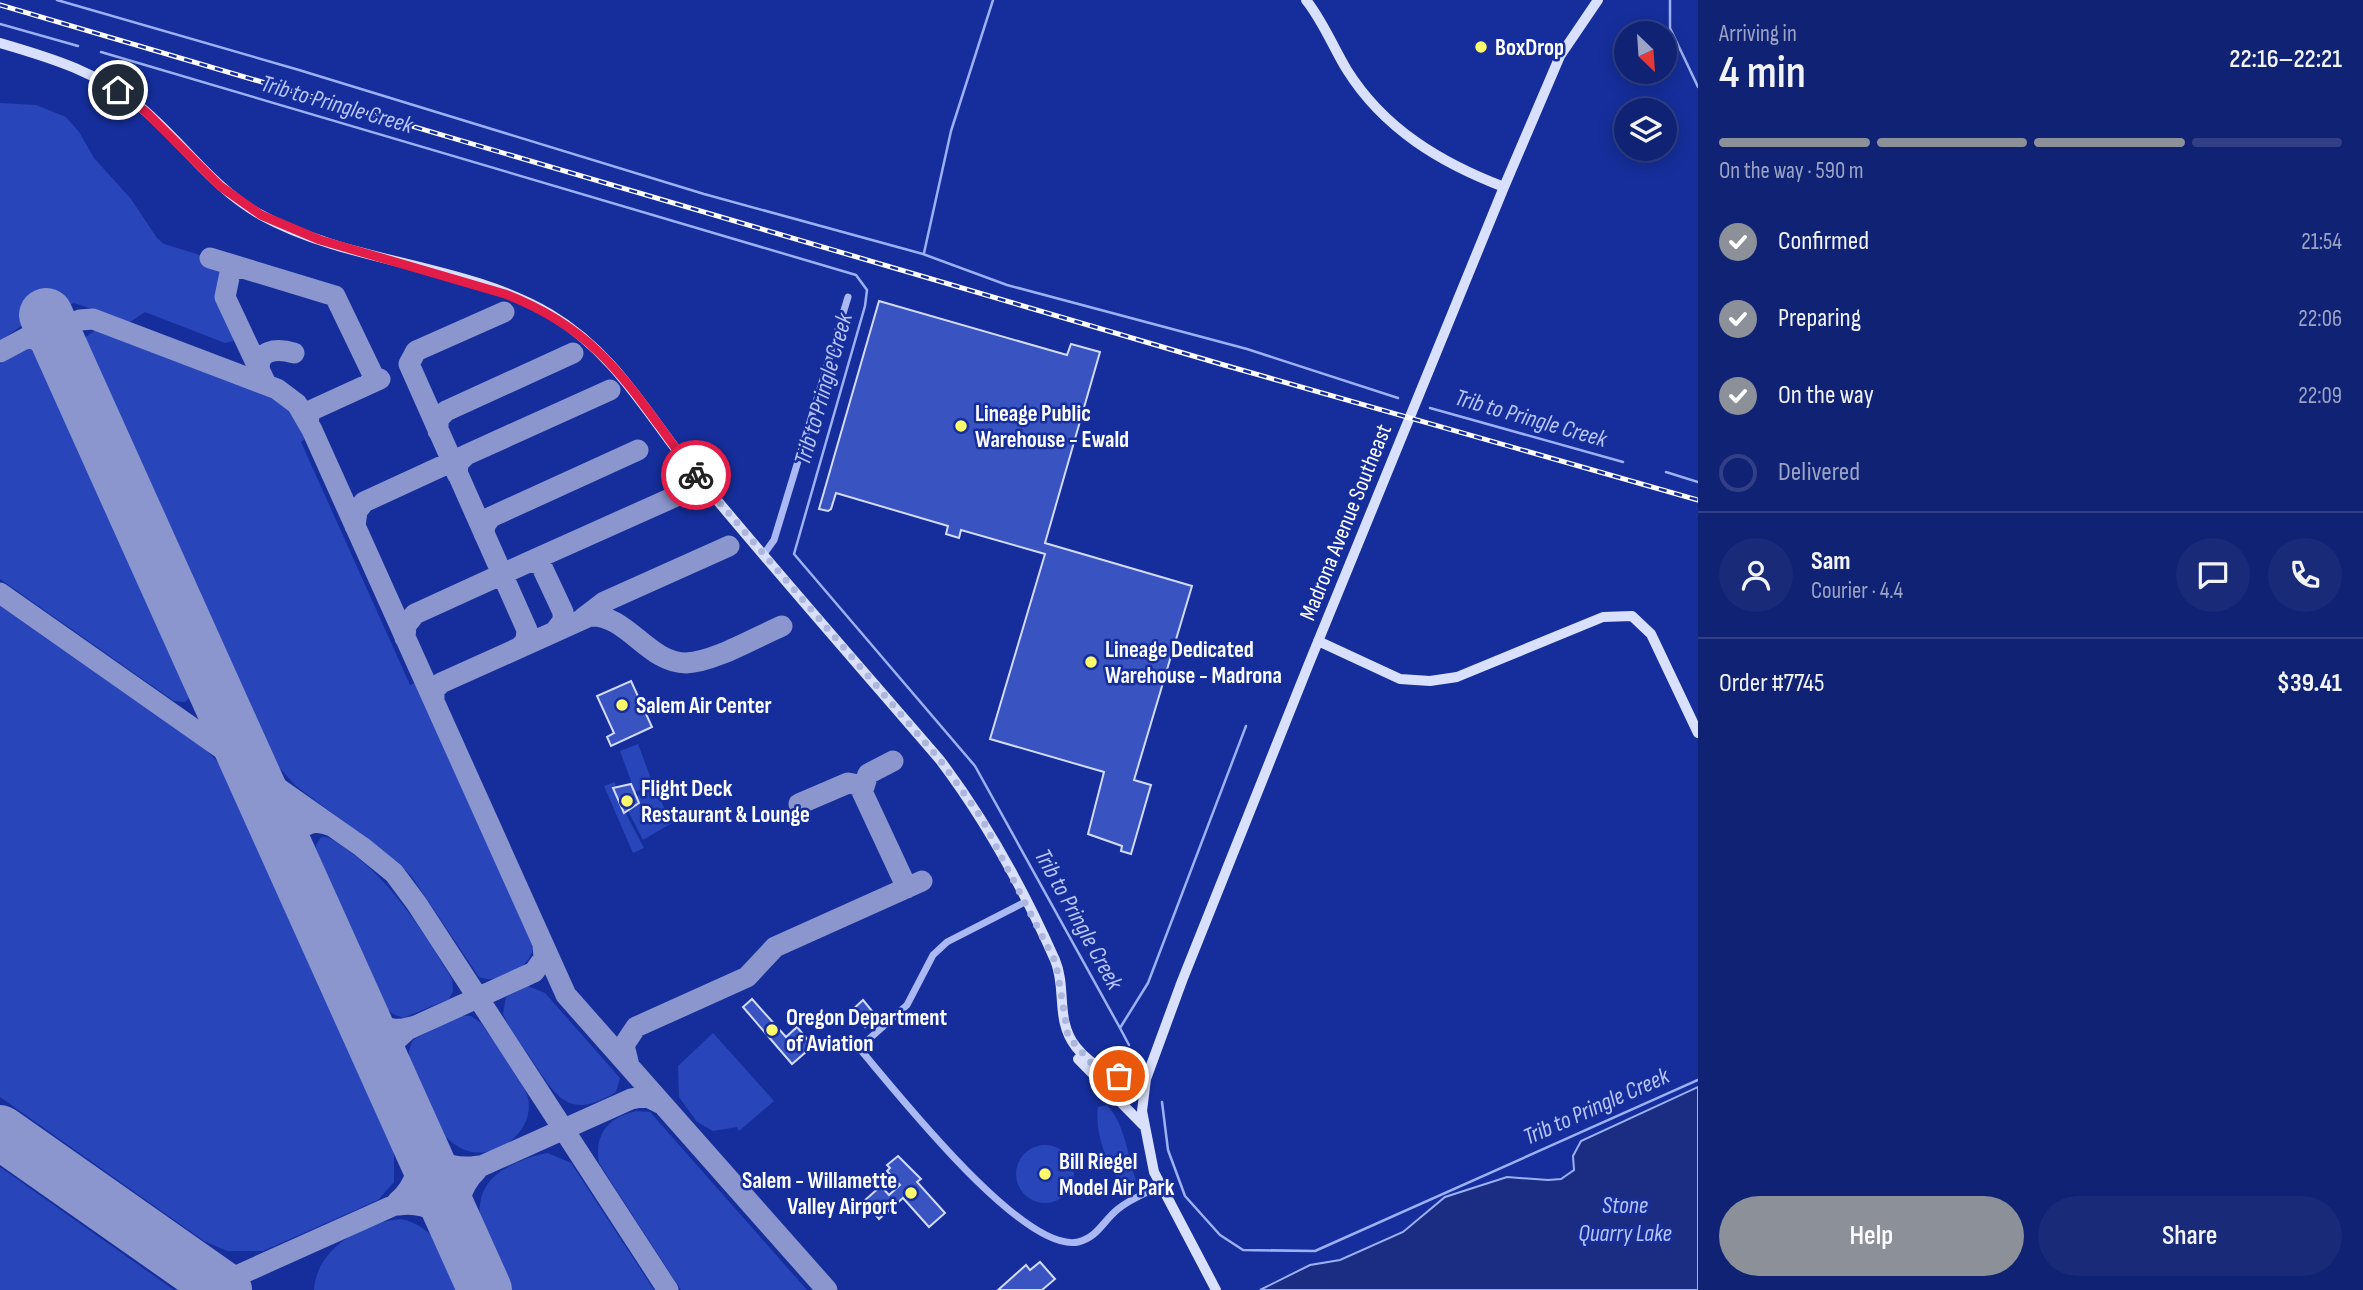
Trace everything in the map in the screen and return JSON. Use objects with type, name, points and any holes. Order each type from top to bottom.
[{"type":"street","points":[[1306,0],[1347,70],[1387,119],[1432,155],[1504,187]]},
{"type":"street","name":"Madrona Avenue Southeast","points":[[1216,1290],[1160,1186],[1149,1156],[1142,1111],[1146,1079],[1182,981],[1318,641],[1504,187],[1560,56],[1598,0]]},
{"type":"street","points":[[0,43],[75,67],[118,90],[146,112],[220,186],[273,221],[320,240],[505,294],[562,322],[618,369],[674,447],[969,799],[1056,963],[1064,1024],[1080,1062],[1143,1125]]},
{"type":"street","points":[[764,554],[774,540],[848,297]]},
{"type":"street","points":[[1318,641],[1400,679],[1422,682],[1457,677],[1603,617],[1632,616],[1651,634],[1698,733]]},
{"type":"street","points":[[1025,902],[972,927],[940,948],[933,955],[907,1005],[859,1048],[941,1145],[1018,1219],[1044,1236],[1064,1242],[1083,1240],[1101,1229],[1118,1209],[1160,1186]]},
{"type":"street","points":[[1074,1045],[1085,1059],[1102,1070],[1146,1079]]},
{"type":"shaded area","points":[[0,103],[36,105],[66,117],[79,132],[94,158],[131,199],[157,238],[164,244],[197,254],[223,270],[221,297],[236,332],[233,341],[225,343],[145,312],[130,322],[74,303],[21,326],[0,341]]},
{"type":"shaded area","points":[[96,330],[269,396],[287,406],[305,439],[301,442],[410,685],[415,683],[533,947],[527,962],[513,973],[496,979],[479,977],[412,877],[398,862],[296,786],[262,749],[83,352],[84,338]]},
{"type":"shaded area","points":[[31,348],[46,360],[193,686],[193,694],[185,702],[174,701],[0,579],[0,364],[17,352]]},
{"type":"shaded area","points":[[0,606],[206,750],[234,778],[394,1134],[394,1182],[378,1200],[263,1251],[227,1251],[204,1241],[0,1097]]},
{"type":"shaded area","points":[[638,744],[653,784],[635,792],[620,751]]},
{"type":"shaded area","points":[[615,782],[616,788],[613,789],[644,848],[633,853],[604,786]]},
{"type":"shaded area","points":[[655,789],[672,823],[643,840],[628,811],[640,803],[637,796]]},
{"type":"shaded area","points":[[321,837],[334,840],[362,862],[378,876],[405,908],[452,979],[453,991],[449,999],[403,1018],[393,1014],[372,994],[317,871],[316,845]]},
{"type":"shaded area","points":[[528,986],[545,993],[620,1078],[616,1092],[600,1100],[575,1104],[565,1101],[549,1085],[503,1014],[506,997]]},
{"type":"shaded area","points":[[459,1016],[471,1016],[481,1023],[512,1067],[527,1095],[527,1119],[521,1130],[513,1139],[492,1151],[468,1151],[455,1145],[443,1134],[421,1104],[409,1069],[413,1040]]},
{"type":"shaded area","points":[[713,1033],[774,1101],[739,1131],[737,1127],[713,1131],[697,1122],[679,1097],[678,1066]]},
{"type":"shaded area","points":[[1107,1105],[1123,1133],[1138,1186],[1128,1192],[1109,1163],[1098,1129],[1098,1107]]},
{"type":"shaded area","points":[[636,1111],[650,1112],[807,1290],[681,1290],[599,1163],[599,1144],[605,1129],[618,1118]]},
{"type":"shaded area","name":"Bill Riegel Model Air Park","points":[[1039,1145],[1051,1145],[1066,1153],[1074,1168],[1074,1180],[1066,1195],[1051,1203],[1039,1203],[1024,1195],[1016,1180],[1016,1168],[1024,1153]]},
{"type":"shaded area","points":[[548,1153],[571,1163],[654,1290],[505,1290],[490,1256],[480,1221],[484,1190],[495,1176],[512,1165]]},
{"type":"shaded area","points":[[0,1167],[174,1290],[0,1290]]},
{"type":"shaded area","points":[[401,1219],[424,1229],[433,1237],[448,1257],[465,1290],[314,1290],[323,1262],[344,1240],[372,1226]]},
{"type":"water","name":"Stone Quarry Lake","points":[[1698,1087],[1698,1290],[1260,1290],[1310,1265],[1340,1260],[1403,1232],[1445,1197],[1507,1177],[1561,1179],[1574,1170],[1573,1156],[1581,1141]]},
{"type":"building","points":[[879,301],[1067,355],[1071,344],[1100,352],[1045,543],[1192,586],[1134,780],[1151,785],[1131,854],[1121,851],[1122,846],[1088,834],[1104,772],[990,739],[1045,554],[961,530],[959,538],[946,534],[948,526],[836,493],[831,509],[819,509]]},
{"type":"building","name":"Salem Air Center","points":[[631,681],[652,727],[611,746],[607,737],[614,733],[597,696]]},
{"type":"building","name":"Flight Deck Restaurant & Lounge","points":[[631,784],[639,803],[624,813],[613,788]]},
{"type":"building","name":"Oregon Department of Aviation","points":[[752,999],[786,1037],[797,1027],[813,1046],[792,1064],[743,1007]]},
{"type":"building","points":[[863,1000],[877,1017],[865,1027],[851,1011]]},
{"type":"building","name":"Salem - Willamette Valley Airport","points":[[898,1156],[921,1179],[917,1182],[945,1213],[929,1227],[903,1198],[879,1219],[864,1201],[881,1186],[889,1195],[900,1185],[887,1171],[890,1168],[887,1165]]},
{"type":"building","points":[[1040,1262],[1055,1279],[1042,1290],[998,1290],[1026,1265],[1030,1270]]},
{"type":"waterway","name":"Trib to Pringle Creek","points":[[57,0],[299,70],[704,194],[923,254],[1007,285],[1247,349],[1398,398]]},
{"type":"waterway","name":"Trib to Pringle Creek","points":[[924,253],[951,131],[993,0]]},
{"type":"waterway","points":[[1670,0],[1670,28],[1698,87]]},
{"type":"waterway","name":"Trib to Pringle Creek","points":[[0,24],[78,46]]},
{"type":"waterway","name":"Trib to Pringle Creek","points":[[101,52],[856,275],[867,290],[865,306],[794,554],[975,766],[1120,1028]]},
{"type":"waterway","name":"Trib to Pringle Creek","points":[[1430,408],[1623,462]]},
{"type":"waterway","name":"Trib to Pringle Creek","points":[[1666,472],[1698,482]]},
{"type":"waterway","name":"Trib to Pringle Creek","points":[[1129,1045],[1120,1028],[1148,983],[1246,726]]},
{"type":"waterway","name":"Trib to Pringle Creek","points":[[1162,1102],[1168,1150],[1185,1196],[1220,1235],[1243,1250],[1315,1251],[1698,1080]]},
{"type":"taxiway","points":[[210,258],[335,296],[373,375],[369,384]]},
{"type":"taxiway","points":[[238,267],[230,273],[225,297],[266,384]]},
{"type":"taxiway","points":[[504,312],[416,351],[409,364],[527,630],[526,641],[520,647]]},
{"type":"taxiway","points":[[0,352],[28,337],[62,349],[70,325],[80,320],[93,319],[277,389],[297,404],[312,430],[566,995],[827,1290]]},
{"type":"taxiway","points":[[260,374],[259,366],[264,355],[274,351],[294,353]]},
{"type":"taxiway","points":[[438,431],[438,419],[446,411],[573,353]]},
{"type":"taxiway","points":[[308,422],[310,411],[380,379]]},
{"type":"taxiway","points":[[457,474],[458,463],[466,455],[610,390]]},
{"type":"taxiway","points":[[484,534],[485,525],[491,517],[638,450]]},
{"type":"taxiway","points":[[355,526],[357,511],[364,502],[464,456]]},
{"type":"taxiway","points":[[531,561],[683,493]]},
{"type":"taxiway","points":[[583,618],[604,602],[729,546]]},
{"type":"taxiway","points":[[405,638],[406,625],[415,614],[531,561],[541,565],[563,612],[563,621],[556,630]]},
{"type":"taxiway","points":[[0,593],[362,847],[394,873],[417,904],[668,1290]]},
{"type":"taxiway","points":[[434,701],[434,690],[441,683],[590,616],[615,622],[660,655],[672,661],[686,663],[722,654],[782,626]]},
{"type":"taxiway","points":[[863,790],[868,774],[893,761]]},
{"type":"taxiway","points":[[799,804],[848,783],[859,785],[907,888]]},
{"type":"taxiway","points":[[295,867],[294,848],[304,826],[311,823],[332,826]]},
{"type":"taxiway","points":[[629,1066],[624,1045],[636,1027],[747,977],[775,947],[922,881]]},
{"type":"taxiway","points":[[391,1081],[389,1053],[394,1042],[407,1030],[534,972],[544,958],[543,945]]},
{"type":"taxiway","points":[[356,1003],[379,1025],[393,1029],[411,1027]]},
{"type":"taxiway","points":[[196,1270],[211,1277],[232,1278],[631,1099],[646,1096],[662,1104]]},
{"type":"taxiway","points":[[412,1128],[438,1159],[454,1166],[478,1166]]},
{"type":"taxiway","points":[[397,1202],[414,1180],[418,1164],[414,1137]]},
{"type":"taxiway","points":[[461,1236],[460,1201],[465,1186],[477,1170]]},
{"type":"taxiway","points":[[398,1205],[417,1205],[433,1210],[447,1220],[459,1235]]},
{"type":"runway","points":[[46,315],[485,1290]]},
{"type":"runway","points":[[0,1132],[225,1290]]},
{"type":"railway","points":[[0,5],[1224,365],[1698,500]]},
{"type":"way so far","points":[[696,475],[940,760],[969,799],[981,817],[1056,963],[1068,1036],[1085,1059],[1102,1070],[1119,1076]]},
{"type":"place","name":"BoxDrop","points":[[1481,47]]},
{"type":"place","name":"Lineage Public Warehouse - Ewald","points":[[961,426]]},
{"type":"place","name":"Lineage Dedicated Warehouse - Madrona","points":[[1091,662]]},
{"type":"place","name":"Salem Air Center","points":[[622,705]]},
{"type":"place","name":"Flight Deck Restaurant & Lounge","points":[[627,801]]},
{"type":"place","name":"Oregon Department of Aviation","points":[[772,1030]]},
{"type":"place","name":"Bill Riegel Model Air Park","points":[[1045,1174]]},
{"type":"place","name":"Salem - Willamette Valley Airport","points":[[911,1193]]},
{"type":"route","points":[[118,90],[146,112],[220,186],[261,215],[320,240],[505,294],[532,304],[573,328],[618,369],[696,475]]}]
